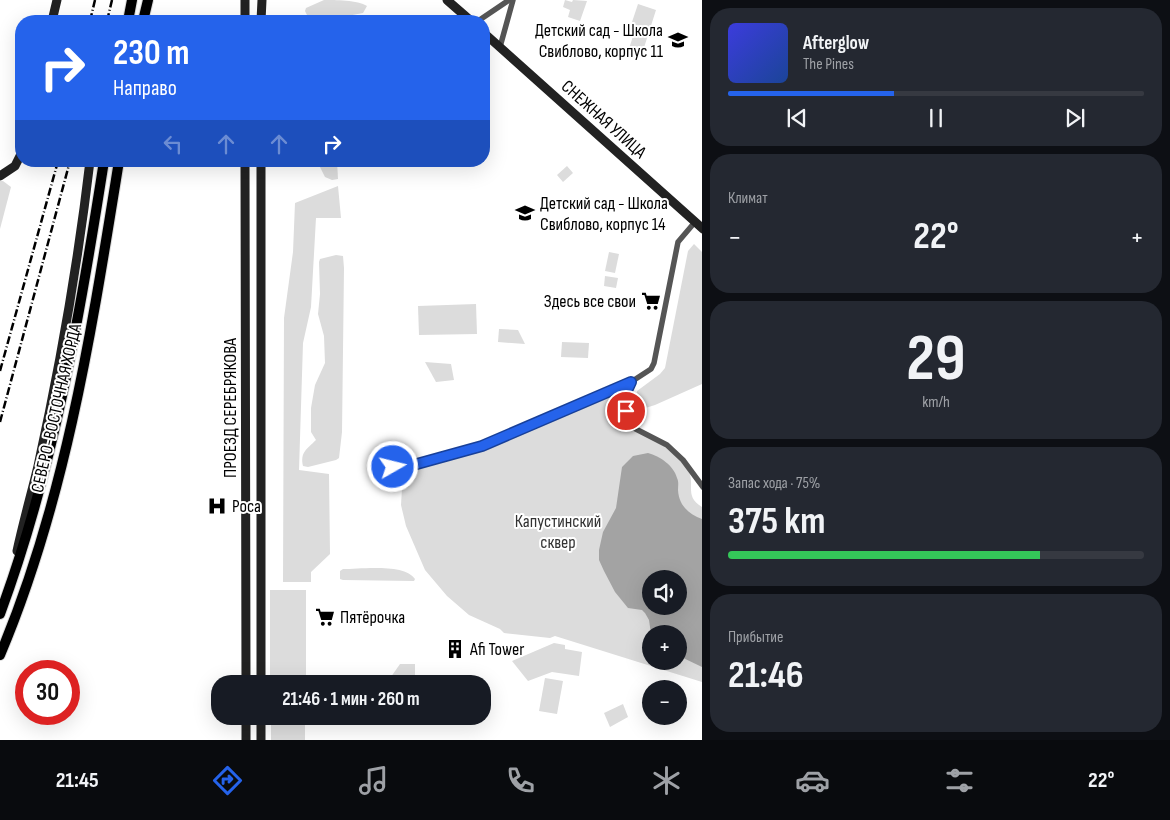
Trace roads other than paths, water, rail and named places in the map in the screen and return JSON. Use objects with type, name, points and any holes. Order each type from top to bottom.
[{"type":"main road","points":[[53,15],[56,0]]},
{"type":"main road","points":[[129,15],[132,0]]},
{"type":"main road","points":[[145,15],[148,0]]},
{"type":"main road","points":[[245,0],[245,15]]},
{"type":"main road","points":[[261,15],[262,0]]},
{"type":"main road","points":[[447,0],[464,15]]},
{"type":"main road","name":"СНЕЖНАЯ УЛИЦА","points":[[490,38],[702,229]]},
{"type":"main road","points":[[0,176],[15,166]]},
{"type":"main road","points":[[4,602],[49,412],[75,268],[89,167]]},
{"type":"main road","name":"СЕВЕРО-ВОСТОЧНАЯ ХОРДА","points":[[0,614],[34,511],[53,438],[78,322],[103,167]]},
{"type":"main road","name":"СЕВЕРО-ВОСТОЧНАЯ ХОРДА","points":[[0,656],[37,552],[70,430],[93,323],[118,167]]},
{"type":"main road","name":"ПРОЕЗД СЕРЕБРЯКОВА","points":[[245,167],[246,675]]},
{"type":"main road","name":"ПРОЕЗД СЕРЕБРЯКОВА","points":[[261,167],[261,675]]},
{"type":"main road","points":[[246,725],[246,740]]},
{"type":"main road","points":[[261,725],[261,740]]},
{"type":"street","points":[[487,15],[509,0]]},
{"type":"street","points":[[500,47],[513,0]]},
{"type":"street","points":[[380,467],[406,467],[482,446],[631,382],[650,369],[654,363],[678,242],[695,222]]},
{"type":"street","points":[[631,382],[625,395],[626,411],[630,426],[667,445],[684,460],[702,487]]},
{"type":"railway","points":[[91,15],[95,0]]},
{"type":"railway","points":[[108,15],[112,0]]},
{"type":"railway","points":[[0,371],[56,167]]},
{"type":"railway","points":[[0,422],[68,167]]},
{"type":"place","name":"Детский сад - Школа Свиблово, корпус 11","points":[[678,40]]},
{"type":"place","name":"Детский сад - Школа Свиблово, корпус 14","points":[[525,213]]},
{"type":"place","name":"Здесь все свои","points":[[651,301]]},
{"type":"place","name":"Роса","points":[[217,506]]},
{"type":"place","name":"Пятёрочка","points":[[325,617]]},
{"type":"place","name":"Afi Tower","points":[[455,649]]},
{"type":"park label","name":"Капустинский сквер","points":[[558,531]]}]
